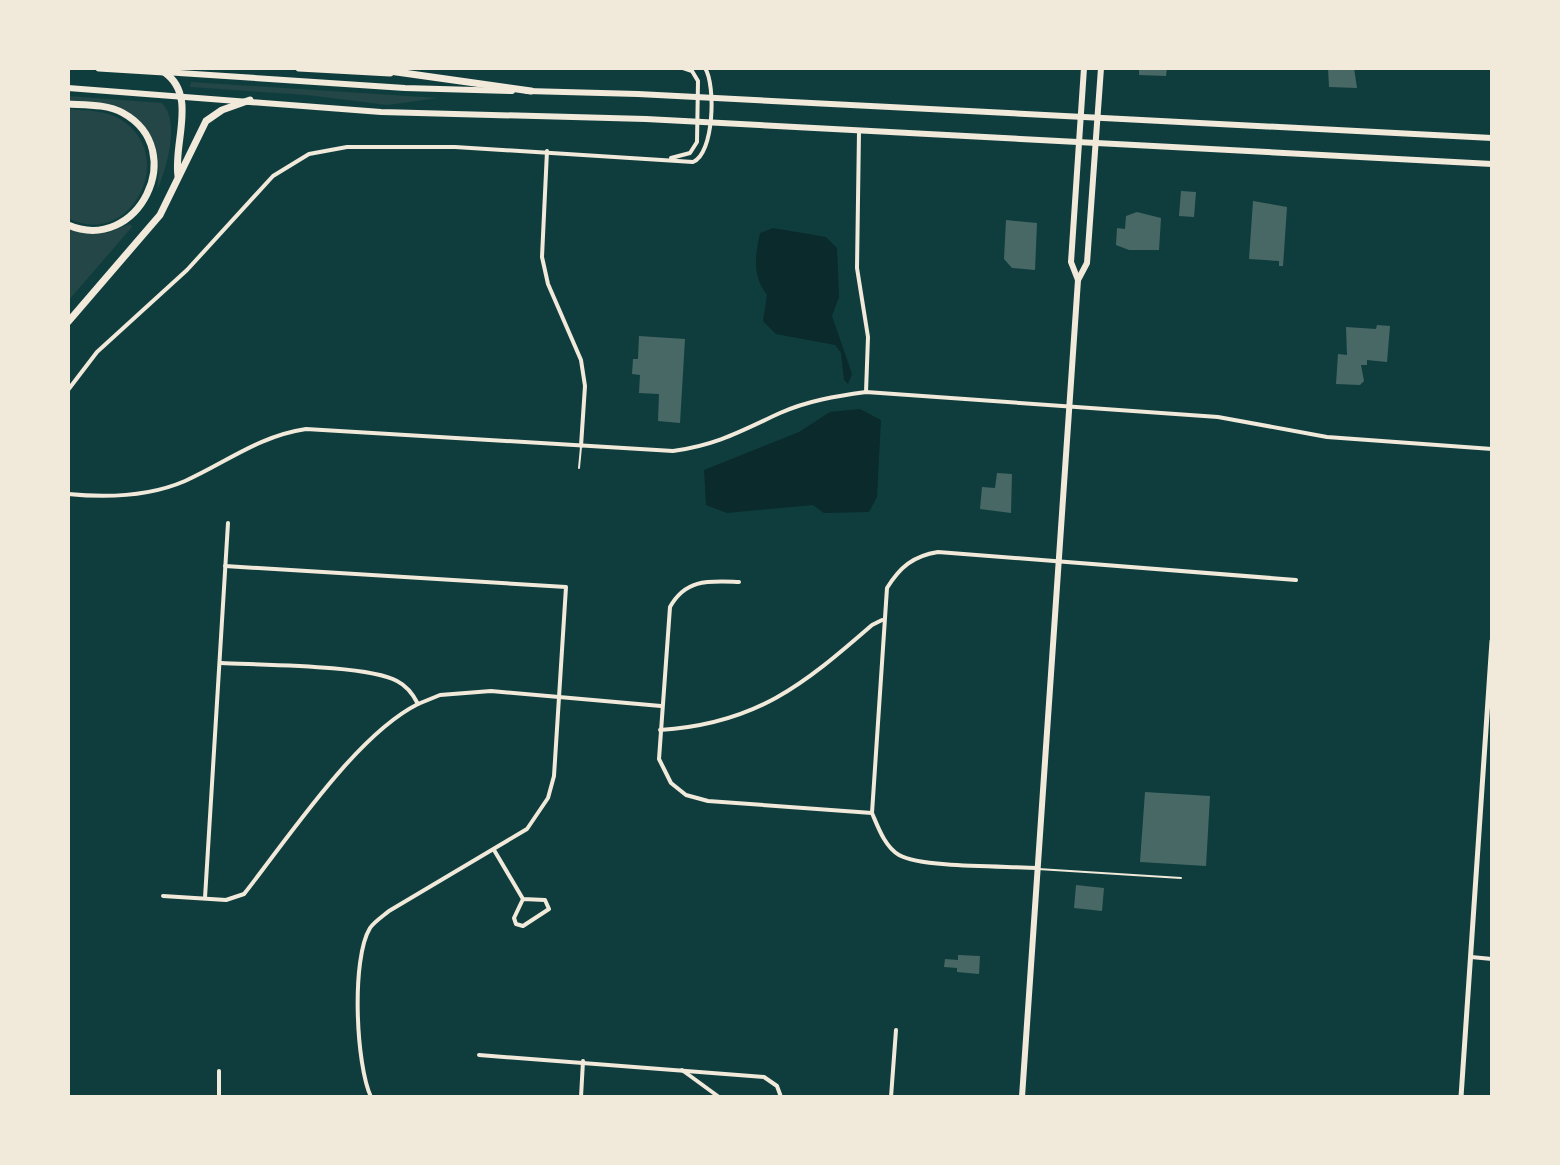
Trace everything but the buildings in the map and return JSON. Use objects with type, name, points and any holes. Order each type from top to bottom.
[{"type":"highway","points":[[99,68],[164,72],[176,81],[182,96],[178,176]]},
{"type":"highway","points":[[299,68],[376,75],[400,72]]},
{"type":"highway","points":[[368,68],[531,91]]},
{"type":"highway","points":[[68,322],[157,220],[178,176],[187,166],[206,121],[222,110],[250,100]]},
{"type":"highway","points":[[68,104],[103,107],[131,118],[146,136],[154,165],[153,184],[145,202],[124,222],[95,231],[68,225]]},
{"type":"main road","points":[[1078,280],[1071,262],[1084,68]]},
{"type":"main road","points":[[1022,1097],[1068,406],[1078,280],[1087,263],[1101,68]]},
{"type":"main road","points":[[164,72],[419,89],[699,97],[1492,138]]},
{"type":"main road","points":[[68,88],[381,112],[709,122],[1492,164]]},
{"type":"street","points":[[68,390],[97,352],[187,270],[273,176],[295,160],[317,152],[347,147],[547,151],[671,158],[695,148],[699,97],[696,75],[683,68]]},
{"type":"street","points":[[671,158],[678,163],[688,163],[703,157],[709,122],[711,78],[705,68]]},
{"type":"street","points":[[859,130],[857,268],[868,337],[866,392]]},
{"type":"street","points":[[547,151],[542,257],[548,284],[583,367],[581,446]]},
{"type":"street","points":[[68,494],[116,497],[154,491],[187,480],[261,440],[316,428],[664,451],[694,448],[747,432],[803,405],[866,392],[1218,417],[1327,437],[1492,449]]},
{"type":"street","points":[[205,898],[228,523]]},
{"type":"street","points":[[1037,868],[920,860],[898,855],[881,835],[872,813],[883,620],[887,588],[898,571],[918,555],[938,552],[1296,580]]},
{"type":"street","points":[[225,566],[566,587],[554,776],[548,798],[527,829],[389,911],[370,928],[361,960],[360,1063],[371,1097]]},
{"type":"street","points":[[739,582],[696,582],[676,596],[667,622],[659,759],[671,783],[686,795],[708,801],[872,813]]},
{"type":"street","points":[[660,730],[687,728],[751,710],[780,698],[805,683],[872,625],[883,620]]},
{"type":"street","points":[[1461,1097],[1492,641]]},
{"type":"street","points":[[221,663],[368,672],[396,680],[412,692],[418,704]]},
{"type":"street","points":[[163,896],[226,900],[244,894],[365,743],[396,715],[418,704],[463,691],[661,706]]},
{"type":"street","points":[[1483,782],[1492,783]]},
{"type":"street","points":[[494,850],[523,899]]},
{"type":"street","points":[[523,899],[545,900],[549,909],[523,926],[514,918],[523,899]]},
{"type":"street","points":[[1471,957],[1492,959]]},
{"type":"street","points":[[891,1097],[896,1030]]},
{"type":"street","points":[[479,1055],[764,1077],[777,1086],[781,1097]]},
{"type":"street","points":[[581,1097],[583,1061]]},
{"type":"street","points":[[679,1069],[719,1097]]},
{"type":"street","points":[[219,1071],[219,1097]]},
{"type":"street","points":[[1205,1096],[1239,1097]]},
{"type":"lane","points":[[579,468],[581,446]]},
{"type":"lane","points":[[1037,868],[1181,878]]},
{"type":"shaded area","points":[[191,82],[438,98],[387,105],[307,95],[190,87]]},
{"type":"shaded area","points":[[68,96],[162,103],[168,111],[171,133],[168,158],[157,191],[159,168],[156,149],[149,133],[139,122],[109,106],[68,100]]},
{"type":"shaded area","points":[[70,109],[113,115],[137,134],[146,153],[146,174],[140,194],[128,210],[111,221],[91,225],[68,218]]},
{"type":"shaded area","points":[[130,224],[132,227],[68,301],[68,229],[107,233]]},
{"type":"shaded area","points":[[773,228],[826,237],[837,248],[839,297],[832,316],[852,374],[848,384],[844,380],[841,353],[835,345],[776,334],[763,321],[767,295],[757,273],[757,250],[760,233]]},
{"type":"shaded area","points":[[860,409],[881,420],[877,497],[869,512],[824,513],[813,505],[727,513],[706,505],[704,470],[799,432],[830,412]]}]
